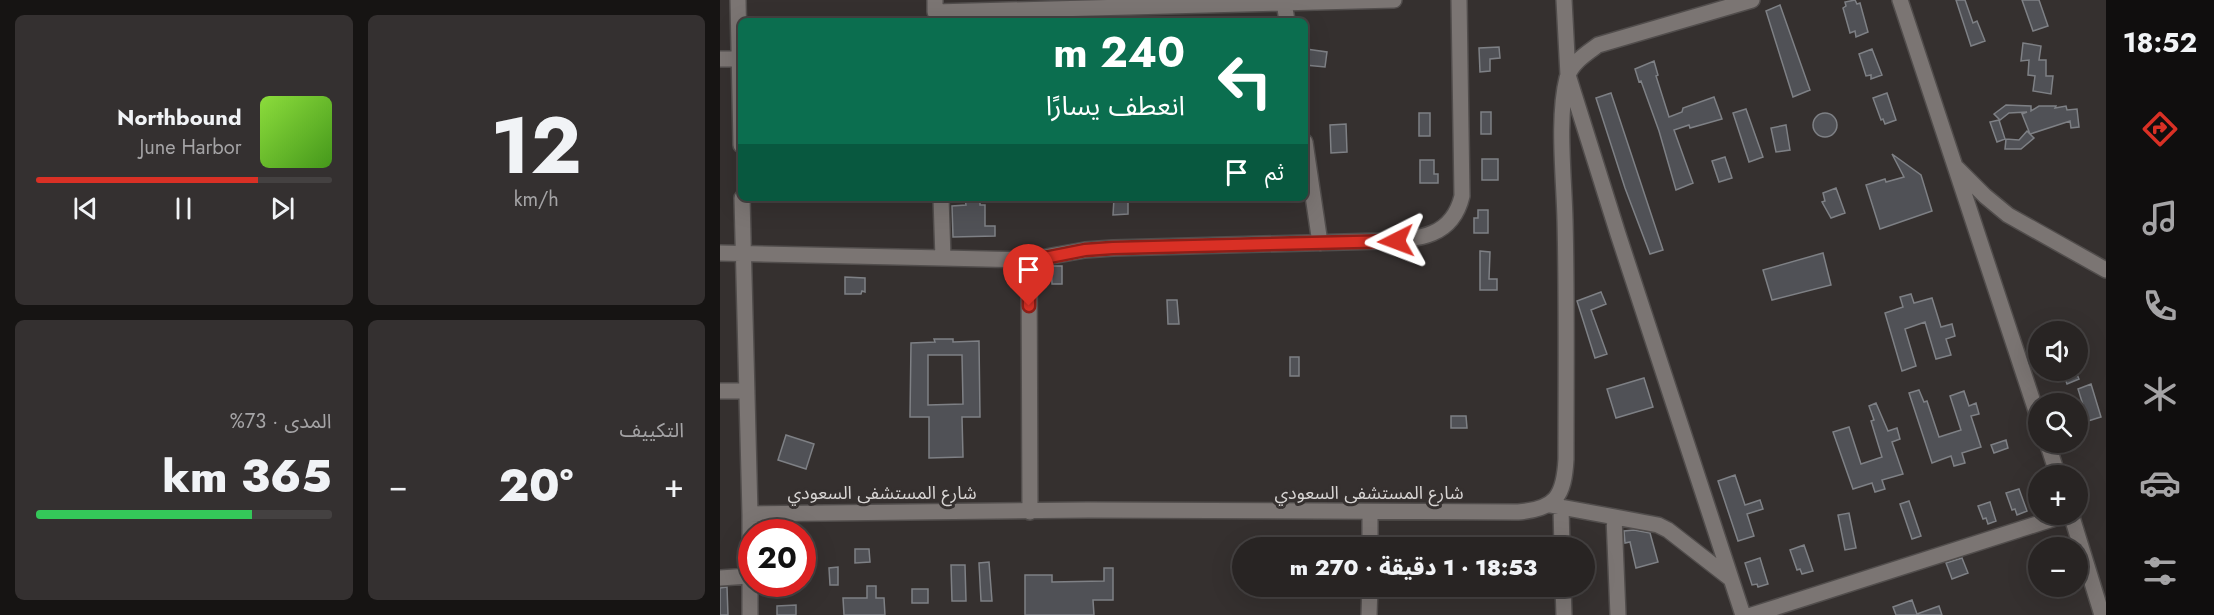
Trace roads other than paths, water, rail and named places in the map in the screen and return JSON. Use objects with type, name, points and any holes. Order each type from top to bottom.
[{"type":"street","points":[[738,0],[738,18]]},
{"type":"street","points":[[935,11],[1394,0]]},
{"type":"street","points":[[720,253],[1029,261],[1085,250],[1113,248],[1412,240],[1428,235],[1449,223],[1458,211],[1462,196],[1459,0]]},
{"type":"street","points":[[1564,0],[1568,75],[1621,245],[1743,615]]},
{"type":"street","points":[[1560,537],[1556,506],[1562,487],[1566,459],[1563,128],[1568,75],[1584,55],[1599,45],[1752,0]]},
{"type":"street","points":[[1900,0],[2030,393]]},
{"type":"street","points":[[1284,2],[1287,18]]},
{"type":"street","points":[[720,59],[738,59]]},
{"type":"street","points":[[1308,162],[1320,243]]},
{"type":"street","points":[[1955,166],[2008,215],[2106,270]]},
{"type":"street","points":[[742,201],[750,519]]},
{"type":"street","points":[[941,201],[943,258]]},
{"type":"street","points":[[1029,261],[1030,512]]},
{"type":"street","points":[[720,391],[747,391]]},
{"type":"street","points":[[1556,506],[1658,525],[1668,530],[1731,579]]},
{"type":"street","name":"شارع المستشفى السعودي","points":[[750,514],[1088,510],[1518,512],[1556,506]]},
{"type":"street","points":[[1370,513],[1370,537]]},
{"type":"street","points":[[1614,517],[1618,615]]},
{"type":"street","points":[[1752,615],[2034,525]]},
{"type":"street","points":[[2073,525],[2102,615]]},
{"type":"street","points":[[720,578],[738,577]]},
{"type":"street","points":[[750,597],[750,615]]},
{"type":"street","points":[[1369,615],[1370,597]]},
{"type":"street","points":[[1563,597],[1564,615]]}]
